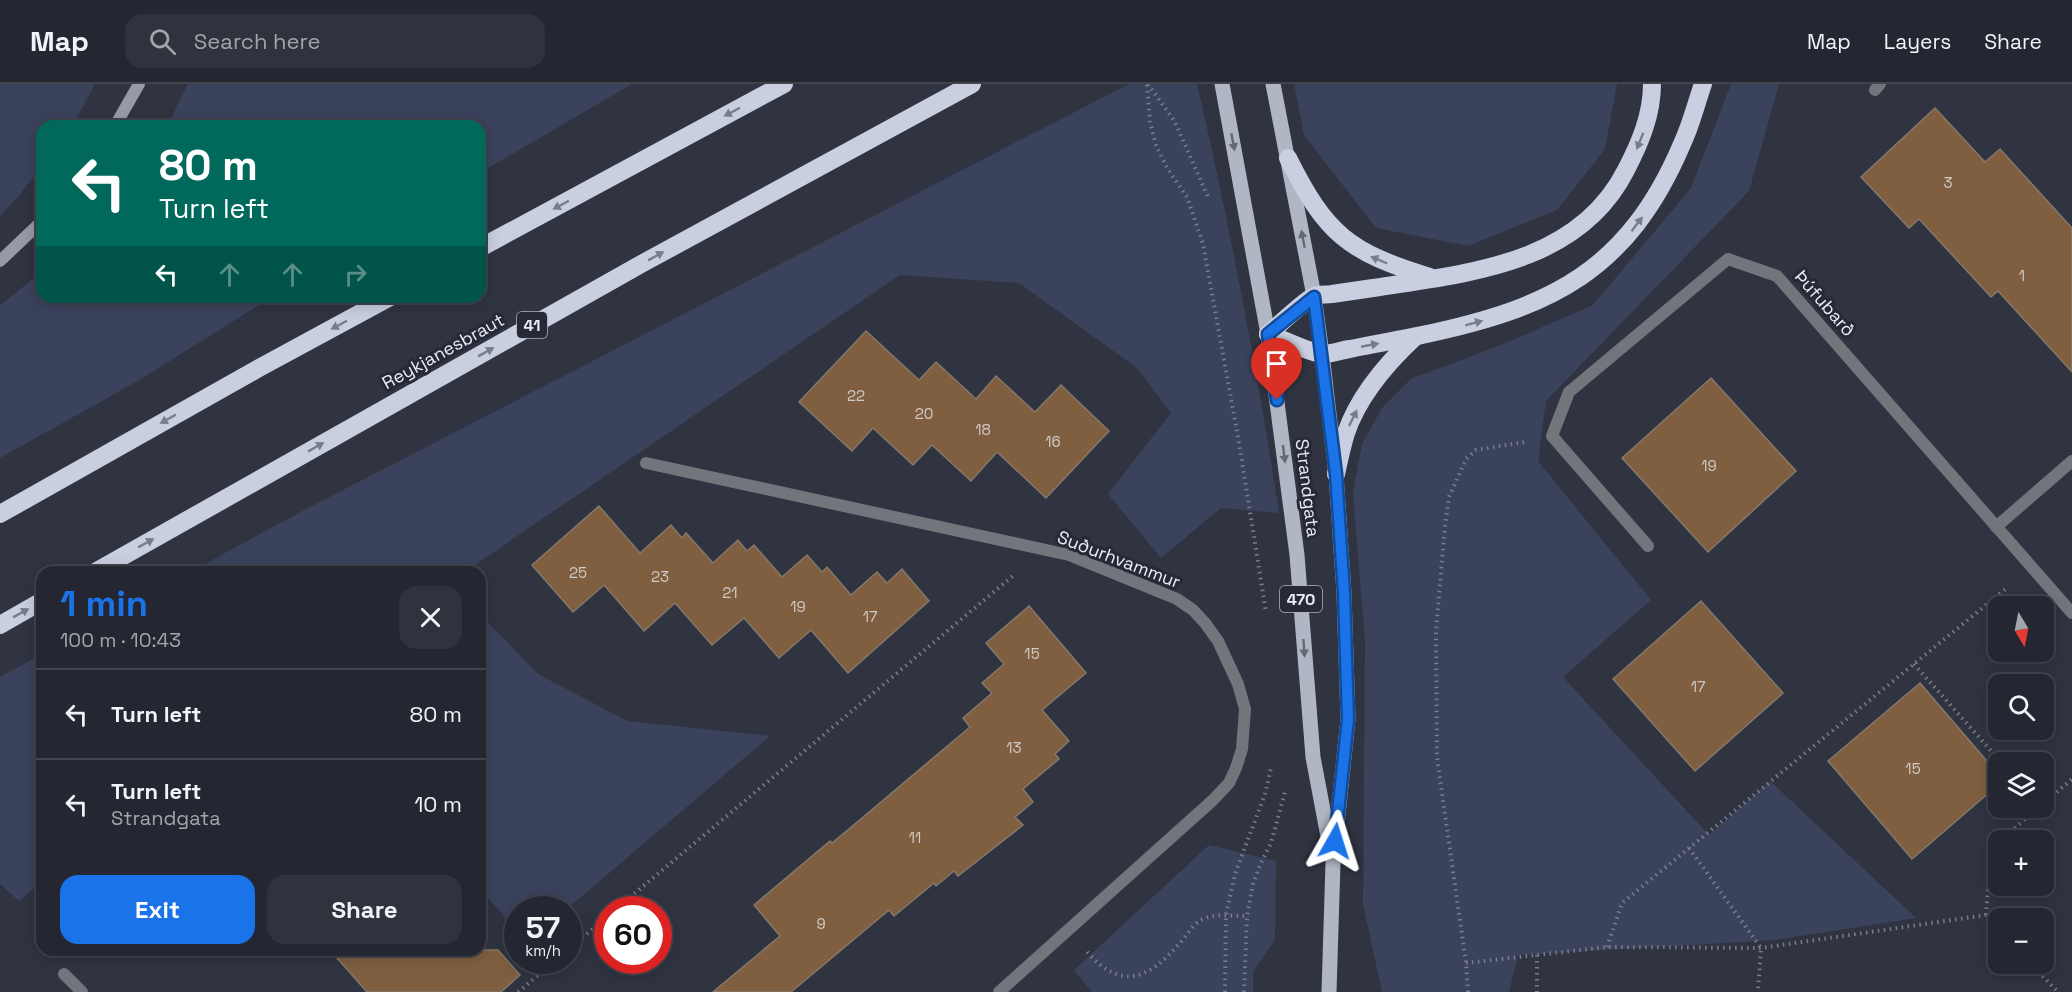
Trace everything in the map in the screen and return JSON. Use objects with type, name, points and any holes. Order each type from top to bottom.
[{"type":"highway","points":[[486,245],[784,84]]},
{"type":"highway","name":"Reykjanesbraut","points":[[106,566],[643,263],[972,84]]},
{"type":"highway","points":[[1268,334],[1314,297],[1486,268],[1541,251],[1564,238],[1585,222],[1619,184],[1647,122],[1652,100],[1652,84]]},
{"type":"highway","points":[[1268,334],[1322,354],[1472,324],[1504,315],[1571,284],[1597,266],[1623,242],[1649,208],[1682,144],[1703,84]]},
{"type":"highway","points":[[1288,158],[1305,192],[1321,216],[1348,242],[1367,255],[1392,266],[1434,278]]},
{"type":"highway","points":[[0,514],[379,303]]},
{"type":"highway","points":[[1336,474],[1347,431],[1362,399],[1397,353],[1417,336]]},
{"type":"highway","points":[[0,625],[36,604]]},
{"type":"main road","name":"Strandgata","points":[[1222,84],[1268,334],[1297,555],[1313,757],[1333,864]]},
{"type":"main road","name":"Strandgata","points":[[1273,84],[1314,297],[1322,354],[1336,474],[1344,593],[1348,719],[1333,864],[1329,992]]},
{"type":"street","points":[[118,120],[139,84]]},
{"type":"street","points":[[0,261],[36,227]]},
{"type":"street","name":"Þúfubarð","points":[[1552,436],[1569,392],[1728,259],[1777,276],[2072,613]]},
{"type":"street","points":[[1552,436],[1648,546]]},
{"type":"street","points":[[1996,527],[2072,461]]},
{"type":"street","name":"Suðurhvammur","points":[[645,463],[1069,555],[1177,599],[1193,610],[1218,641],[1238,684],[1245,709],[1242,749],[1229,783],[1213,800],[999,992]]},
{"type":"street","points":[[64,974],[82,992]]},
{"type":"path","points":[[1147,84],[1174,122],[1210,202]]},
{"type":"path","points":[[1147,84],[1150,122],[1156,145],[1167,168],[1187,197],[1203,244],[1238,437],[1267,621]]},
{"type":"path","points":[[1468,992],[1466,963],[1437,758],[1436,631],[1449,497],[1466,459],[1476,450],[1505,447],[1552,436]]},
{"type":"path","points":[[631,896],[1044,549]]},
{"type":"path","points":[[1607,947],[1622,903],[2032,567]]},
{"type":"path","points":[[1914,664],[1992,752]]},
{"type":"path","points":[[1225,992],[1226,915],[1235,874],[1265,795],[1272,763]]},
{"type":"path","points":[[2054,795],[2072,779]]},
{"type":"path","points":[[1244,992],[1247,916],[1253,884],[1271,843],[1287,783]]},
{"type":"path","points":[[2012,830],[2026,818]]},
{"type":"path","points":[[1689,848],[1761,948],[1758,992]]},
{"type":"path","points":[[1466,963],[1607,947],[1761,948],[1986,915],[1988,888]]},
{"type":"path","points":[[1068,930],[1101,966],[1127,977],[1144,974],[1159,964],[1199,921],[1214,916],[1247,916]]},
{"type":"path","points":[[582,937],[594,928]]},
{"type":"path","points":[[1537,955],[1537,992]]},
{"type":"path","points":[[518,992],[539,974]]},
{"type":"path","points":[[2041,974],[2058,992]]},
{"type":"shaded area","points":[[0,84],[95,84],[75,120],[36,120],[36,174],[0,216]]},
{"type":"shaded area","points":[[188,84],[632,84],[486,169],[486,120],[170,120]]},
{"type":"shaded area","points":[[1129,84],[1197,84],[1242,298],[1279,513],[1221,508],[1161,558],[1108,494],[1171,413],[1137,368],[1019,283],[900,275],[473,566],[201,566],[308,508]]},
{"type":"shaded area","points":[[1294,84],[1617,84],[1605,149],[1557,210],[1468,246],[1376,228],[1304,135]]},
{"type":"shaded area","points":[[1731,84],[1779,84],[1749,191],[1546,401],[1538,461],[1651,600],[1563,677],[1709,835],[1770,781],[1916,918],[1775,940],[1518,955],[1509,992],[1382,992],[1363,904],[1365,640],[1353,493],[1362,444],[1382,408],[1411,379],[1501,345],[1593,305],[1691,188]]},
{"type":"shaded area","points":[[36,277],[36,303],[262,303],[136,382],[0,458],[0,305]]},
{"type":"shaded area","points":[[486,620],[538,674],[627,721],[770,736],[582,896],[504,896],[504,916],[486,896]]},
{"type":"shaded area","points":[[36,657],[36,887],[19,901],[0,884],[0,677]]},
{"type":"shaded area","points":[[1209,845],[1276,861],[1275,940],[1253,972],[1253,992],[1092,992],[1074,970]]},
{"type":"building","points":[[1935,108],[1985,162],[2000,149],[2072,228],[2072,372],[1998,291],[1991,297],[1919,219],[1909,228],[1861,177]]},
{"type":"building","points":[[866,331],[919,380],[936,362],[976,399],[996,376],[1035,412],[1061,385],[1109,431],[1046,498],[997,452],[971,481],[932,445],[913,465],[873,428],[852,451],[799,402]]},
{"type":"building","points":[[1711,378],[1796,471],[1708,552],[1622,458]]},
{"type":"building","points":[[599,506],[640,553],[671,525],[682,538],[686,533],[713,563],[738,540],[747,551],[754,545],[782,577],[807,555],[822,572],[827,567],[851,595],[877,572],[887,583],[902,569],[929,601],[848,673],[811,630],[779,658],[744,618],[712,645],[675,603],[644,631],[604,585],[573,612],[532,565]]},
{"type":"building","points":[[1701,601],[1783,693],[1695,771],[1613,679]]},
{"type":"building","points":[[1029,606],[1086,673],[1042,710],[1069,741],[1055,754],[1059,759],[1023,789],[1033,802],[1015,817],[1023,825],[958,876],[954,871],[936,886],[934,883],[894,916],[889,910],[791,992],[713,992],[780,936],[754,905],[970,727],[963,718],[992,693],[982,683],[1004,664],[986,643]]},
{"type":"building","points":[[1920,683],[1988,762],[1988,794],[1912,859],[1828,761]]},
{"type":"building","points":[[486,950],[498,950],[504,957],[504,974],[520,975],[501,992],[367,992],[335,956],[486,956]]},
{"type":"route","points":[[1277,400],[1268,334],[1314,297],[1336,474],[1344,593],[1348,719],[1335,841]]}]
